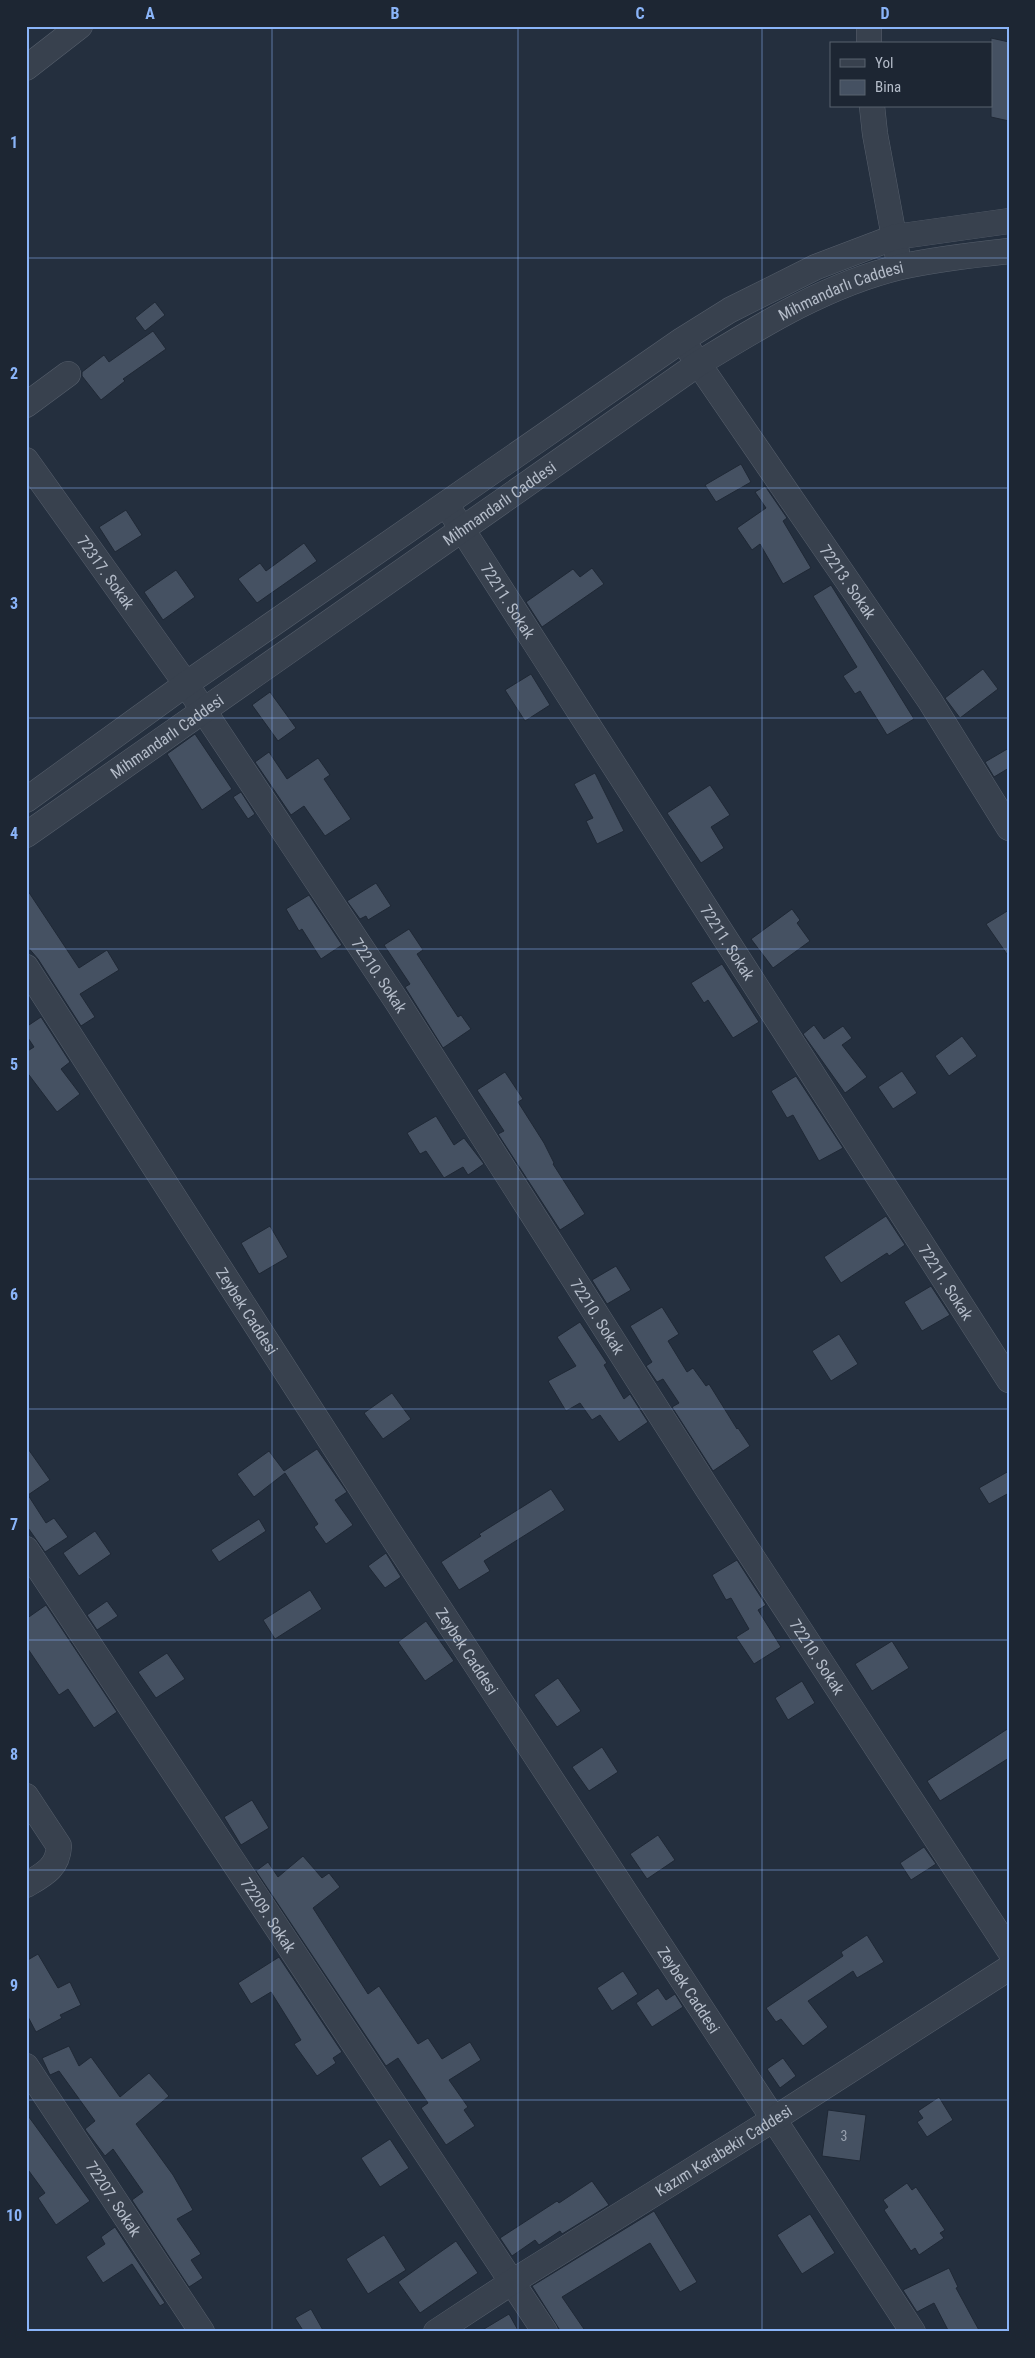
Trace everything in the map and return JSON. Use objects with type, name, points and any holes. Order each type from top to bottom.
[{"type":"street","points":[[26,68],[80,26]]},
{"type":"street","points":[[869,42],[870,26]]},
{"type":"street","points":[[872,108],[875,134],[895,237],[899,268]]},
{"type":"street","name":"Mihmandarlı Caddesi","points":[[26,800],[186,684],[682,340],[730,310],[816,267],[895,237],[1009,221]]},
{"type":"street","name":"Mihmandarlı Caddesi","points":[[26,835],[698,364],[764,323],[815,297],[899,268],[944,258],[1009,251]]},
{"type":"street","name":"72213. Sokak","points":[[682,340],[930,701],[1009,828]]},
{"type":"street","points":[[26,405],[68,374]]},
{"type":"street","name":"72317. Sokak","points":[[26,460],[186,684]]},
{"type":"street","name":"72211. Sokak","points":[[446,504],[1009,1380]]},
{"type":"street","name":"72210. Sokak","points":[[186,684],[396,1000],[707,1488],[1009,1950]]},
{"type":"street","name":"Zeybek Caddesi","points":[[26,968],[377,1513],[913,2332]]},
{"type":"street","name":"72209. Sokak","points":[[26,1548],[545,2332]]},
{"type":"street","points":[[26,1796],[59,1846],[58,1855],[52,1868],[26,1885]]},
{"type":"street","name":"Kazım Karabekir Caddesi","points":[[436,2332],[1009,1968]]},
{"type":"street","name":"72207. Sokak","points":[[26,2066],[202,2332]]},
{"type":"building","points":[[991,38],[1009,42],[1009,121],[991,117]]},
{"type":"building","points":[[155,302],[165,315],[145,331],[135,318]]},
{"type":"building","points":[[153,331],[166,349],[123,379],[125,381],[101,400],[82,376],[82,372],[104,355],[109,362]]},
{"type":"building","points":[[741,464],[751,482],[716,502],[705,485]]},
{"type":"building","points":[[765,486],[787,518],[783,521],[811,568],[783,584],[760,544],[752,550],[737,528],[766,508],[755,492]]},
{"type":"building","points":[[126,510],[142,535],[115,552],[99,527]]},
{"type":"building","points":[[304,543],[317,561],[257,603],[238,579],[260,563],[266,571]]},
{"type":"building","points":[[592,568],[604,584],[542,627],[526,602],[573,569],[580,577]]},
{"type":"building","points":[[176,570],[195,597],[163,620],[144,592]]},
{"type":"building","points":[[831,585],[914,719],[887,735],[860,691],[855,694],[843,676],[857,667],[813,596]]},
{"type":"building","points":[[983,669],[998,689],[960,718],[945,698]]},
{"type":"building","points":[[531,674],[550,705],[525,721],[505,690]]},
{"type":"building","points":[[270,692],[296,728],[278,741],[252,705]]},
{"type":"building","points":[[195,734],[232,789],[202,810],[167,754]]},
{"type":"building","points":[[1009,748],[1009,768],[994,777],[985,762]]},
{"type":"building","points":[[269,752],[287,779],[318,758],[330,775],[324,779],[351,819],[325,836],[304,806],[291,815],[255,762]]},
{"type":"building","points":[[595,773],[624,831],[597,844],[586,821],[593,818],[574,784]]},
{"type":"building","points":[[710,785],[730,815],[711,827],[724,848],[701,863],[667,813]]},
{"type":"building","points":[[241,792],[255,814],[248,819],[233,797]]},
{"type":"building","points":[[376,883],[391,906],[368,920],[366,916],[360,919],[347,901]]},
{"type":"building","points":[[26,888],[79,968],[107,950],[119,970],[80,994],[95,1017],[81,1026],[38,959],[26,945]]},
{"type":"building","points":[[309,895],[342,945],[321,959],[302,929],[299,931],[286,909]]},
{"type":"building","points":[[792,909],[800,920],[797,923],[810,941],[773,968],[751,939]]},
{"type":"building","points":[[1009,910],[1009,957],[986,924]]},
{"type":"building","points":[[409,929],[423,950],[417,954],[458,1017],[461,1015],[471,1029],[443,1048],[405,987],[410,984],[384,945]]},
{"type":"building","points":[[722,964],[759,1022],[733,1038],[708,1000],[704,1003],[691,983]]},
{"type":"building","points":[[41,1017],[70,1062],[61,1069],[80,1094],[57,1112],[26,1071],[26,1052],[34,1047],[26,1035],[26,1027]]},
{"type":"building","points":[[814,1025],[824,1039],[843,1026],[852,1038],[842,1045],[867,1077],[845,1093],[803,1034]]},
{"type":"building","points":[[962,1036],[977,1056],[949,1076],[935,1056]]},
{"type":"building","points":[[902,1071],[917,1093],[893,1109],[878,1087]]},
{"type":"building","points":[[505,1072],[523,1099],[518,1102],[544,1143],[553,1164],[585,1214],[560,1230],[498,1134],[504,1131],[477,1090]]},
{"type":"building","points":[[796,1076],[843,1148],[819,1161],[793,1115],[787,1118],[771,1091]]},
{"type":"building","points":[[436,1116],[454,1145],[464,1138],[484,1164],[468,1175],[463,1167],[444,1178],[426,1151],[420,1154],[407,1133]]},
{"type":"building","points":[[886,1216],[905,1245],[889,1256],[887,1253],[841,1283],[824,1257]]},
{"type":"building","points":[[270,1226],[288,1257],[259,1274],[241,1243]]},
{"type":"building","points":[[616,1266],[631,1290],[607,1304],[592,1280]]},
{"type":"building","points":[[931,1286],[950,1315],[922,1331],[904,1302]]},
{"type":"building","points":[[662,1307],[679,1334],[668,1341],[687,1372],[693,1368],[706,1386],[709,1384],[750,1446],[713,1471],[672,1407],[679,1403],[663,1379],[657,1382],[646,1366],[652,1362],[630,1326]]},
{"type":"building","points":[[580,1322],[607,1363],[604,1365],[624,1399],[630,1394],[648,1422],[619,1442],[600,1415],[592,1420],[580,1403],[566,1411],[548,1381],[576,1366],[557,1337]]},
{"type":"building","points":[[839,1334],[858,1364],[831,1381],[812,1351]]},
{"type":"building","points":[[392,1393],[411,1419],[383,1439],[364,1413]]},
{"type":"building","points":[[26,1446],[50,1480],[28,1495],[46,1523],[54,1518],[68,1537],[45,1552],[26,1525]]},
{"type":"building","points":[[317,1449],[347,1492],[335,1500],[353,1525],[326,1544],[314,1527],[318,1524],[285,1473],[254,1497],[237,1474],[269,1451],[284,1471]]},
{"type":"building","points":[[1009,1471],[1009,1493],[989,1504],[979,1488]]},
{"type":"building","points":[[551,1489],[565,1510],[484,1561],[490,1571],[459,1590],[441,1562],[481,1536],[479,1534]]},
{"type":"building","points":[[259,1519],[266,1531],[219,1562],[211,1550]]},
{"type":"building","points":[[95,1531],[111,1554],[79,1576],[63,1553]]},
{"type":"building","points":[[386,1553],[401,1577],[385,1588],[368,1566]]},
{"type":"building","points":[[737,1560],[766,1605],[758,1610],[781,1647],[754,1664],[736,1637],[749,1629],[731,1598],[726,1600],[712,1575]]},
{"type":"building","points":[[310,1590],[322,1609],[275,1639],[263,1620]]},
{"type":"building","points":[[107,1601],[118,1616],[97,1630],[87,1615]]},
{"type":"building","points":[[46,1605],[117,1712],[94,1728],[68,1689],[59,1695],[26,1646],[26,1619]]},
{"type":"building","points":[[426,1621],[454,1661],[425,1681],[398,1642]]},
{"type":"building","points":[[892,1641],[909,1668],[872,1691],[855,1664]]},
{"type":"building","points":[[167,1653],[185,1679],[156,1698],[138,1672]]},
{"type":"building","points":[[558,1678],[581,1711],[557,1727],[534,1695]]},
{"type":"building","points":[[802,1681],[815,1703],[788,1720],[775,1698]]},
{"type":"building","points":[[1009,1728],[1009,1758],[940,1801],[927,1781]]},
{"type":"building","points":[[602,1747],[618,1772],[589,1791],[572,1767]]},
{"type":"building","points":[[252,1800],[269,1828],[241,1845],[224,1817]]},
{"type":"building","points":[[658,1835],[675,1860],[647,1879],[630,1854]]},
{"type":"building","points":[[924,1847],[936,1864],[911,1880],[900,1863]]},
{"type":"building","points":[[303,1856],[322,1878],[329,1873],[340,1887],[313,1908],[368,1994],[379,1986],[418,2044],[428,2038],[442,2059],[470,2042],[481,2060],[449,2080],[468,2107],[464,2110],[475,2126],[446,2145],[421,2108],[428,2103],[398,2058],[386,2066],[256,1871],[268,1862],[278,1877]]},
{"type":"building","points":[[867,1935],[884,1962],[857,1978],[853,1971],[808,2001],[828,2027],[803,2046],[781,2019],[776,2022],[766,2008],[843,1956],[841,1952]]},
{"type":"building","points":[[38,1954],[58,1988],[70,1982],[81,2005],[60,2015],[62,2018],[36,2032],[26,2013],[26,1961]]},
{"type":"building","points":[[279,1957],[342,2052],[333,2058],[336,2063],[317,2076],[294,2044],[301,2040],[271,1992],[251,2004],[238,1983]]},
{"type":"building","points":[[623,1971],[638,1994],[612,2011],[597,1988]]},
{"type":"building","points":[[658,1988],[666,2000],[675,1994],[683,2007],[652,2027],[636,2003]]},
{"type":"building","points":[[69,2046],[79,2066],[91,2057],[120,2097],[149,2073],[169,2096],[136,2124],[173,2175],[193,2210],[177,2219],[201,2254],[191,2260],[203,2278],[189,2287],[132,2200],[143,2192],[113,2149],[105,2156],[87,2132],[85,2129],[95,2121],[59,2071],[50,2075],[42,2058]]},
{"type":"building","points":[[783,2058],[796,2076],[780,2088],[767,2069]]},
{"type":"building","points":[[939,2097],[953,2120],[927,2137],[917,2122],[923,2118],[918,2111]]},
{"type":"building","points":[[828,2110],[866,2115],[860,2161],[822,2156]]},
{"type":"building","points":[[26,2113],[90,2201],[56,2225],[38,2198],[45,2193],[26,2167]]},
{"type":"building","points":[[390,2139],[409,2168],[380,2187],[361,2158]]},
{"type":"building","points":[[592,2181],[609,2205],[562,2234],[560,2231],[539,2245],[535,2240],[512,2256],[500,2238]]},
{"type":"building","points":[[907,2183],[912,2190],[916,2187],[945,2230],[940,2233],[944,2238],[919,2255],[915,2248],[911,2251],[884,2210],[888,2207],[883,2200]]},
{"type":"building","points":[[654,2211],[697,2282],[680,2292],[650,2243],[562,2297],[586,2332],[561,2332],[532,2286]]},
{"type":"building","points":[[810,2214],[835,2253],[802,2274],[777,2235]]},
{"type":"building","points":[[115,2227],[165,2303],[160,2306],[132,2264],[103,2283],[86,2257],[105,2244],[101,2237]]},
{"type":"building","points":[[384,2235],[406,2270],[368,2294],[346,2259]]},
{"type":"building","points":[[456,2241],[478,2273],[420,2313],[398,2282]]},
{"type":"building","points":[[949,2268],[958,2287],[956,2288],[980,2332],[949,2332],[934,2303],[917,2312],[903,2290]]},
{"type":"building","points":[[311,2309],[324,2332],[304,2332],[295,2318]]},
{"type":"building","points":[[509,2314],[519,2332],[479,2332]]}]
